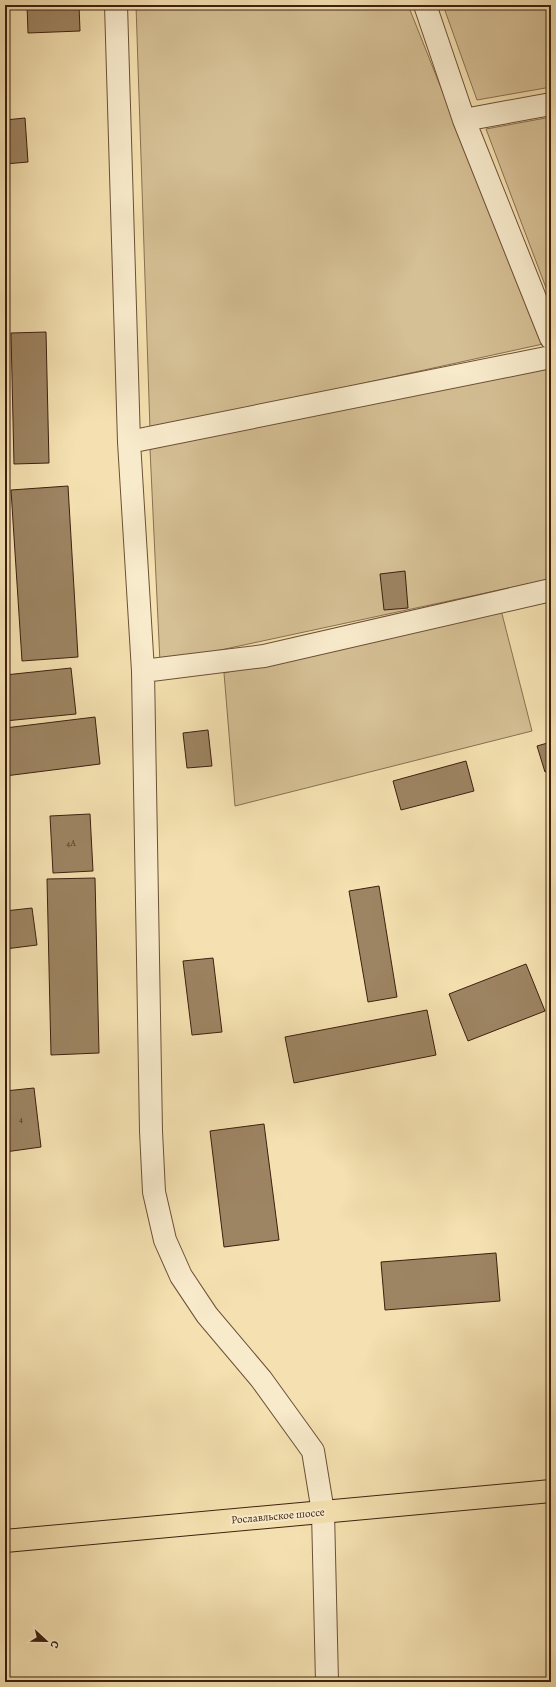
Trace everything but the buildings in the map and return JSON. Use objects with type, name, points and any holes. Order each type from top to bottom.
[{"type":"main road","name":"Рославльское шоссе","points":[[5,1541],[551,1491]]},
{"type":"street","points":[[116,5],[129,442],[143,671],[151,1131],[154,1192],[165,1240],[180,1276],[207,1315],[261,1380],[313,1451],[322,1512],[327,1682]]},
{"type":"street","points":[[425,5],[464,120],[551,338]]},
{"type":"street","points":[[464,120],[551,104]]},
{"type":"street","points":[[129,442],[551,357]]},
{"type":"street","points":[[143,671],[264,656],[551,590]]},
{"type":"shaded area","points":[[136,5],[408,5],[543,344],[150,430]]},
{"type":"shaded area","points":[[443,5],[551,5],[551,87],[477,100]]},
{"type":"shaded area","points":[[551,117],[551,301],[486,129]]},
{"type":"shaded area","points":[[551,364],[551,579],[160,663],[150,449],[299,415]]},
{"type":"shaded area","points":[[501,610],[532,731],[235,806],[224,673]]}]
